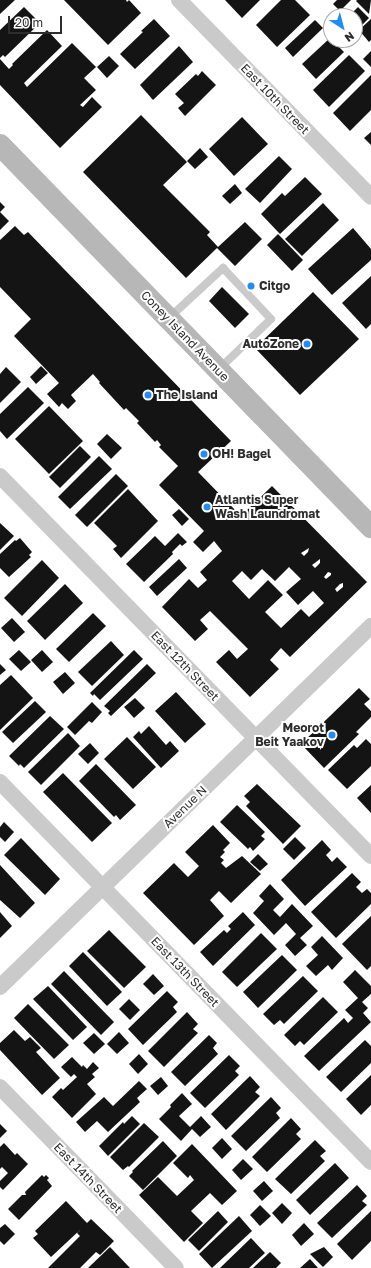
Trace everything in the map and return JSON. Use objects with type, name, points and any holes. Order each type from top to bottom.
[{"type":"main road","name":"Coney Island Avenue","points":[[0,145],[371,527]]},
{"type":"street","name":"East 10th Street","points":[[179,0],[371,197]]},
{"type":"street","name":"East 12th Street","points":[[0,476],[371,856]]},
{"type":"street","name":"Avenue N","points":[[0,987],[371,626]]},
{"type":"street","name":"East 13th Street","points":[[0,782],[371,1162]]},
{"type":"street","name":"East 14th Street","points":[[0,1087],[176,1268]]},
{"type":"lane","points":[[168,318],[223,268],[271,319],[218,370]]},
{"type":"building","points":[[0,0],[15,0],[0,14]]},
{"type":"building","points":[[64,0],[126,0],[127,2],[129,0],[141,13],[108,45]]},
{"type":"building","points":[[225,0],[260,0],[242,18]]},
{"type":"building","points":[[281,0],[295,0],[310,15],[277,47],[256,25]]},
{"type":"building","points":[[337,0],[351,0],[343,8],[337,8],[333,4]]},
{"type":"building","points":[[371,0],[369,14],[363,8],[356,1]]},
{"type":"building","points":[[24,7],[40,23],[5,57],[3,55],[0,58],[0,30]]},
{"type":"building","points":[[363,12],[369,18],[363,24]]},
{"type":"building","points":[[154,19],[170,36],[135,69],[120,54]]},
{"type":"building","points":[[371,19],[371,40],[369,42],[363,35],[363,26]]},
{"type":"building","points":[[315,20],[323,28],[293,57],[285,48]]},
{"type":"building","points":[[47,30],[62,46],[24,83],[27,87],[72,43],[96,67],[84,78],[96,90],[80,105],[83,107],[92,97],[102,107],[60,148],[0,85],[0,59],[9,69],[13,65],[12,64]]},
{"type":"building","points":[[323,44],[323,48],[340,48],[344,52],[316,79],[302,64]]},
{"type":"building","points":[[179,46],[193,62],[153,100],[140,85]]},
{"type":"building","points":[[371,51],[371,67],[363,59]]},
{"type":"building","points":[[349,55],[365,71],[329,107],[313,90]]},
{"type":"building","points":[[109,56],[119,66],[107,78],[97,67]]},
{"type":"building","points":[[202,71],[216,85],[185,116],[178,108],[184,103],[175,94],[196,74],[198,76]]},
{"type":"building","points":[[371,75],[371,110],[350,131],[333,113]]},
{"type":"building","points":[[141,115],[187,162],[163,185],[210,232],[207,235],[218,247],[245,222],[262,239],[235,266],[217,248],[186,278],[83,172]]},
{"type":"building","points":[[242,117],[268,144],[234,176],[209,149]]},
{"type":"building","points":[[371,132],[371,145],[364,138]]},
{"type":"building","points":[[200,148],[208,157],[195,169],[187,161]]},
{"type":"building","points":[[279,156],[292,169],[260,203],[245,189]]},
{"type":"building","points":[[305,177],[322,194],[280,234],[261,214],[282,193],[285,196]]},
{"type":"building","points":[[235,184],[242,193],[230,204],[222,196]]},
{"type":"building","points":[[0,202],[5,207],[0,212]]},
{"type":"building","points":[[323,203],[339,220],[302,256],[285,239]]},
{"type":"building","points":[[0,212],[9,221],[0,230]]},
{"type":"building","points":[[15,226],[24,235],[28,232],[231,441],[198,472],[241,516],[272,486],[367,582],[290,657],[281,648],[270,660],[279,669],[250,697],[216,662],[229,650],[237,659],[248,649],[210,611],[200,620],[208,629],[195,641],[162,607],[189,579],[198,588],[207,580],[200,572],[222,551],[214,541],[203,552],[193,542],[204,531],[159,485],[178,466],[159,447],[161,445],[157,440],[155,442],[137,423],[139,421],[126,408],[124,410],[99,383],[100,382],[93,374],[71,395],[76,401],[68,409],[62,403],[59,407],[47,394],[59,383],[14,336],[31,319],[0,287],[0,240]],"holes":[[[309,548],[308,552],[304,556],[301,553]],[[320,559],[320,563],[315,568],[312,565]],[[289,567],[301,579],[286,592],[298,605],[313,591],[324,603],[309,617],[301,609],[281,628],[265,612],[283,595],[268,580],[249,599],[232,581],[242,571],[251,580],[262,569],[275,581]],[[328,572],[331,573],[331,575],[326,579],[324,577]],[[343,583],[343,587],[337,592],[335,589],[340,584]]]},
{"type":"building","points":[[353,228],[371,249],[371,260],[332,295],[308,269]]},
{"type":"building","points":[[278,234],[303,260],[292,271],[267,245]]},
{"type":"building","points":[[371,276],[371,324],[366,329],[342,303]]},
{"type":"building","points":[[222,287],[249,314],[235,328],[209,301]]},
{"type":"building","name":"AutoZone","points":[[313,292],[359,339],[300,395],[255,348]]},
{"type":"building","points":[[41,366],[48,373],[36,384],[30,377]]},
{"type":"building","points":[[6,367],[21,382],[0,403],[0,374]]},
{"type":"building","points":[[28,387],[44,403],[7,439],[0,431],[0,414]]},
{"type":"building","points":[[49,406],[83,441],[49,474],[15,439]]},
{"type":"building","points":[[107,434],[122,448],[111,459],[97,444]]},
{"type":"building","points":[[80,446],[91,457],[60,488],[49,477]]},
{"type":"building","points":[[99,456],[112,469],[70,509],[58,497]]},
{"type":"building","points":[[116,474],[128,486],[87,527],[75,515]]},
{"type":"building","points":[[128,489],[158,521],[121,558],[113,549],[117,546],[94,523]]},
{"type":"building","points":[[179,509],[189,519],[182,526],[172,515]]},
{"type":"building","points":[[0,523],[14,536],[0,550]]},
{"type":"building","points":[[178,533],[187,542],[182,546],[180,544],[172,552],[173,554],[144,582],[126,564],[155,536],[165,546]]},
{"type":"building","points":[[20,538],[32,552],[29,555],[31,557],[9,577],[0,568],[0,554],[15,540],[16,541]]},
{"type":"building","points":[[179,559],[187,568],[157,596],[149,587]]},
{"type":"building","points":[[42,560],[59,578],[22,616],[4,598]]},
{"type":"building","points":[[65,584],[83,603],[45,640],[27,621]]},
{"type":"building","points":[[93,613],[106,626],[69,662],[56,649]]},
{"type":"building","points":[[12,618],[25,632],[14,642],[1,628]]},
{"type":"building","points":[[111,641],[124,655],[92,686],[78,672]]},
{"type":"building","points":[[19,650],[31,662],[21,671],[9,659]]},
{"type":"building","points":[[42,650],[53,662],[42,672],[31,660]]},
{"type":"building","points":[[134,650],[143,659],[100,700],[94,694],[93,696],[90,693]]},
{"type":"building","points":[[0,664],[6,670],[0,675]]},
{"type":"building","points":[[147,664],[156,673],[111,716],[108,713],[110,711],[104,706]]},
{"type":"building","points":[[65,672],[75,683],[63,694],[53,682]]},
{"type":"building","points":[[11,675],[33,698],[0,730],[0,685]]},
{"type":"building","points":[[359,688],[370,699],[364,704],[371,711],[371,717],[356,732],[359,734],[324,768],[301,744]]},
{"type":"building","points":[[176,692],[206,724],[185,743],[155,711]]},
{"type":"building","points":[[135,698],[145,708],[134,718],[124,707]]},
{"type":"building","points":[[35,701],[46,712],[13,743],[2,732]]},
{"type":"building","points":[[92,702],[102,712],[92,723],[89,721],[75,735],[67,727]]},
{"type":"building","points":[[50,716],[64,729],[24,768],[20,764],[19,766],[9,756]]},
{"type":"building","points":[[149,726],[166,745],[170,741],[179,751],[161,768],[133,737],[139,731],[141,734]]},
{"type":"building","points":[[68,733],[80,746],[41,785],[28,772]]},
{"type":"building","points":[[127,737],[156,767],[133,789],[104,759]]},
{"type":"building","points":[[366,739],[371,744],[371,766],[347,789],[328,770],[354,745],[357,748]]},
{"type":"building","points":[[90,743],[99,753],[88,764],[78,754]]},
{"type":"building","points":[[96,764],[136,805],[120,820],[116,815],[114,817],[79,781]]},
{"type":"building","points":[[63,773],[112,823],[92,842],[43,792]]},
{"type":"building","points":[[257,784],[301,826],[283,844],[246,806],[250,802],[244,796]]},
{"type":"building","points":[[371,785],[371,813],[357,798]]},
{"type":"building","points":[[237,805],[265,832],[261,836],[265,839],[253,851],[250,847],[248,849],[220,822]]},
{"type":"building","points":[[4,822],[14,832],[5,842],[0,837],[0,827]]},
{"type":"building","points":[[213,825],[230,843],[223,850],[225,852],[220,857],[224,860],[221,863],[226,868],[242,856],[261,874],[231,903],[219,891],[210,900],[224,916],[194,945],[143,893],[174,863],[188,877],[199,866],[185,852]]},
{"type":"building","points":[[295,837],[306,848],[294,860],[283,849]]},
{"type":"building","points":[[21,838],[60,879],[45,895],[4,855]]},
{"type":"building","points":[[322,840],[331,850],[326,855],[332,862],[337,857],[347,867],[305,906],[281,880]]},
{"type":"building","points":[[258,854],[268,864],[260,871],[250,862]]},
{"type":"building","points":[[0,865],[35,903],[20,918],[0,900]]},
{"type":"building","points":[[352,873],[361,882],[356,887],[362,893],[367,889],[371,893],[371,904],[336,938],[311,912]]},
{"type":"building","points":[[270,884],[284,899],[273,910],[280,917],[292,904],[313,926],[300,938],[307,945],[295,956],[285,945],[296,934],[286,923],[274,935],[253,913],[264,901],[259,896]]},
{"type":"building","points":[[0,912],[12,926],[0,938]]},
{"type":"building","points":[[243,912],[255,925],[213,966],[200,952],[224,930],[227,933],[231,929],[228,926]]},
{"type":"building","points":[[371,916],[371,966],[367,970],[342,944]]},
{"type":"building","points":[[109,930],[146,967],[124,988],[87,951]]},
{"type":"building","points":[[261,933],[277,949],[237,987],[222,972]]},
{"type":"building","points":[[322,936],[343,958],[332,970],[328,965],[316,976],[306,966],[318,955],[311,947]]},
{"type":"building","points":[[83,952],[122,992],[107,1006],[69,966]]},
{"type":"building","points":[[282,955],[297,970],[258,1008],[243,992]]},
{"type":"building","points":[[355,970],[371,986],[371,994],[362,1002],[368,1008],[363,1013],[371,1022],[319,1071],[304,1056],[344,1018],[348,1023],[353,1018],[345,1010],[358,998],[343,982]]},
{"type":"building","points":[[64,971],[114,1022],[101,1035],[51,984]]},
{"type":"building","points":[[153,974],[164,986],[154,995],[143,984]]},
{"type":"building","points":[[303,976],[318,991],[284,1024],[280,1020],[274,1025],[263,1014]]},
{"type":"building","points":[[48,986],[87,1027],[73,1040],[33,999]]},
{"type":"building","points":[[167,991],[178,1002],[173,1007],[177,1012],[143,1045],[128,1029]]},
{"type":"building","points":[[323,997],[338,1012],[304,1045],[300,1041],[295,1046],[284,1035]]},
{"type":"building","points":[[129,999],[140,1010],[130,1020],[119,1009]]},
{"type":"building","points":[[28,1004],[69,1045],[54,1059],[14,1018]]},
{"type":"building","points":[[187,1012],[198,1024],[193,1029],[198,1033],[164,1067],[148,1051]]},
{"type":"building","points":[[14,1030],[25,1041],[30,1037],[41,1048],[36,1052],[60,1078],[42,1095],[0,1050],[0,1043]]},
{"type":"building","points":[[119,1032],[129,1043],[117,1054],[107,1044]]},
{"type":"building","points":[[94,1033],[105,1044],[94,1054],[83,1043]]},
{"type":"building","points":[[209,1035],[217,1043],[213,1048],[218,1054],[185,1086],[171,1072]]},
{"type":"building","points":[[365,1040],[371,1046],[371,1063],[341,1092],[326,1077]]},
{"type":"building","points":[[139,1054],[148,1064],[138,1074],[129,1064]]},
{"type":"building","points":[[229,1055],[240,1066],[235,1071],[239,1075],[205,1108],[190,1093]]},
{"type":"building","points":[[72,1057],[82,1067],[83,1065],[87,1069],[93,1062],[99,1068],[92,1074],[95,1077],[87,1084],[96,1094],[72,1118],[52,1097],[61,1088],[63,1090],[77,1077],[74,1074],[71,1077],[61,1067]]},
{"type":"building","points":[[371,1075],[371,1105],[361,1115],[346,1099]]},
{"type":"building","points":[[250,1076],[260,1087],[255,1092],[260,1096],[226,1130],[211,1114]]},
{"type":"building","points":[[161,1077],[168,1086],[158,1095],[150,1086]]},
{"type":"building","points":[[139,1081],[147,1089],[137,1098],[140,1102],[108,1132],[97,1121],[85,1132],[76,1122],[104,1097],[113,1106]]},
{"type":"building","points":[[182,1093],[192,1104],[179,1116],[190,1127],[201,1116],[211,1127],[200,1137],[192,1129],[181,1141],[159,1119]]},
{"type":"building","points":[[271,1097],[281,1108],[276,1113],[280,1118],[246,1151],[231,1136]]},
{"type":"building","points":[[132,1116],[140,1124],[108,1156],[99,1146],[123,1122],[124,1124]]},
{"type":"building","points":[[291,1118],[301,1129],[296,1134],[301,1139],[267,1172],[252,1157]]},
{"type":"building","points":[[144,1123],[159,1137],[129,1167],[128,1166],[123,1170],[110,1157]]},
{"type":"building","points":[[0,1124],[7,1131],[0,1138]]},
{"type":"building","points":[[222,1138],[232,1149],[222,1159],[212,1148]]},
{"type":"building","points":[[315,1140],[326,1151],[320,1156],[325,1161],[291,1194],[275,1179]]},
{"type":"building","points":[[163,1141],[177,1156],[143,1190],[129,1176],[133,1172],[132,1171]]},
{"type":"building","points":[[4,1143],[15,1155],[17,1153],[28,1164],[3,1190],[0,1187],[0,1181],[8,1173],[2,1167],[0,1169],[0,1147]]},
{"type":"building","points":[[192,1144],[237,1191],[222,1205],[210,1193],[191,1211],[203,1223],[184,1242],[139,1195],[158,1177],[177,1196],[194,1180],[190,1175],[188,1178],[173,1163]]},
{"type":"building","points":[[243,1159],[253,1169],[241,1180],[232,1170]]},
{"type":"building","points":[[335,1163],[349,1178],[310,1215],[296,1200]]},
{"type":"building","points":[[42,1175],[44,1177],[46,1175],[49,1178],[47,1180],[52,1186],[19,1220],[8,1209],[22,1195],[26,1195],[25,1192]]},
{"type":"building","points":[[264,1181],[273,1191],[262,1201],[253,1191]]},
{"type":"building","points":[[357,1185],[367,1196],[362,1201],[367,1205],[332,1238],[317,1223]]},
{"type":"building","points":[[66,1201],[87,1223],[91,1219],[114,1241],[100,1255],[96,1252],[80,1268],[48,1268],[80,1236],[77,1233],[81,1229],[51,1257],[33,1238],[38,1234],[35,1231]]},
{"type":"building","points":[[282,1203],[292,1213],[282,1224],[272,1213]]},
{"type":"building","points":[[260,1205],[271,1216],[260,1226],[250,1215]]},
{"type":"building","points":[[218,1211],[228,1222],[199,1251],[188,1240]]},
{"type":"building","points":[[371,1211],[371,1241],[352,1260],[337,1244]]},
{"type":"building","points":[[239,1216],[252,1231],[212,1268],[199,1254]]},
{"type":"building","points":[[304,1223],[314,1234],[301,1246],[292,1235]]},
{"type":"building","points":[[5,1224],[15,1234],[4,1245],[0,1241],[0,1228]]},
{"type":"building","points":[[251,1238],[265,1253],[249,1268],[220,1268]]},
{"type":"building","points":[[110,1247],[130,1268],[88,1268]]},
{"type":"building","points":[[324,1247],[333,1257],[323,1267],[310,1254]]},
{"type":"building","points":[[270,1252],[281,1263],[276,1268],[253,1268]]},
{"type":"building","points":[[310,1259],[318,1268],[300,1268]]},
{"type":"place","name":"Citgo","points":[[251,286]]},
{"type":"place","name":"AutoZone","points":[[307,344]]},
{"type":"place","name":"The Island","points":[[148,395]]},
{"type":"place","name":"OH! Bagel","points":[[204,454]]},
{"type":"place","name":"Atlantis Super Wash Laundromat","points":[[207,507]]},
{"type":"place","name":"Meorot Beit Yaakov","points":[[332,735]]}]
